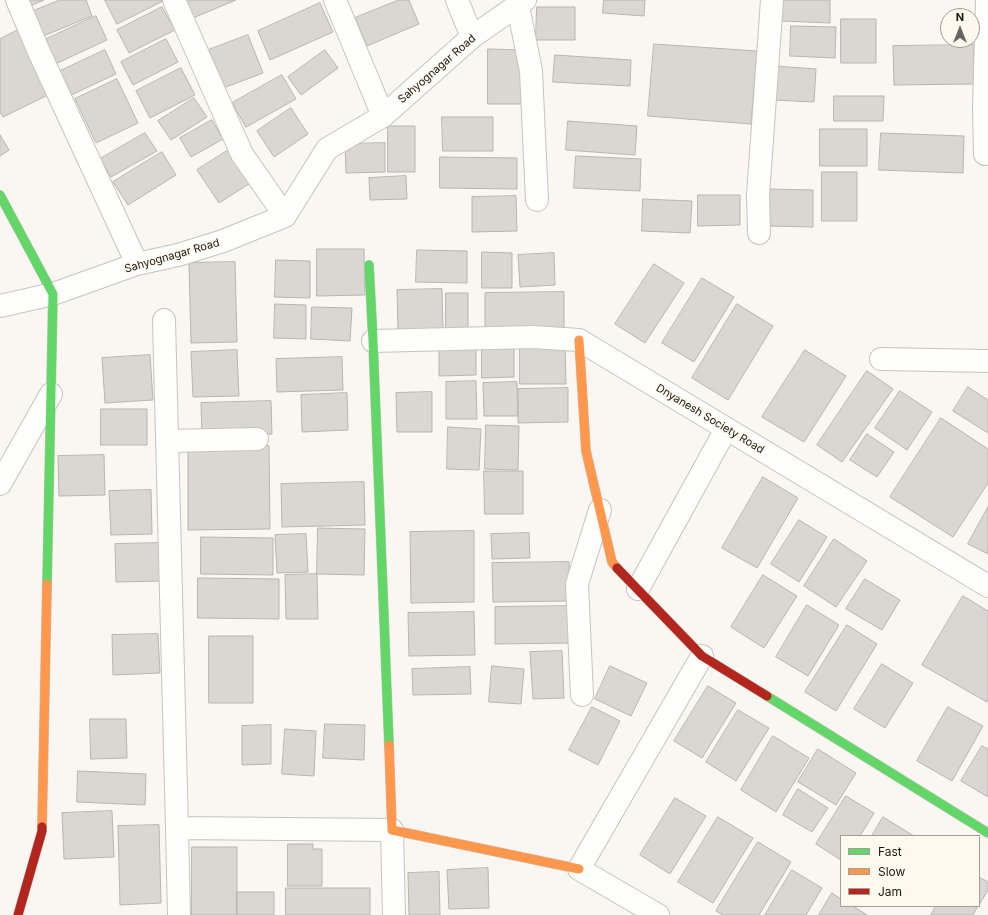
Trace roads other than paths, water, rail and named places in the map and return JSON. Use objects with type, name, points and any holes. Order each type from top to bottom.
[{"type":"street","points":[[17,0],[42,60],[137,264]]},
{"type":"street","points":[[174,0],[242,154],[285,216]]},
{"type":"street","points":[[335,0],[383,116]]},
{"type":"street","points":[[457,0],[472,37]]},
{"type":"street","points":[[759,233],[758,195],[772,0]]},
{"type":"street","points":[[985,154],[984,108],[987,0]]},
{"type":"street","points":[[522,3],[531,71],[536,200]]},
{"type":"street","name":"Sahyognagar Road","points":[[0,306],[53,294],[137,264],[178,255],[223,241],[285,216],[327,149],[383,116],[472,37],[522,3]]},
{"type":"street","points":[[0,195],[53,294],[42,831],[18,915]]},
{"type":"street","points":[[369,265],[392,830],[394,915]]},
{"type":"street","points":[[164,320],[179,915]]},
{"type":"street","points":[[373,341],[533,337],[579,340],[586,451],[612,562],[702,656],[988,833]]},
{"type":"street","name":"Dnyanesh Society Road","points":[[579,340],[988,586]]},
{"type":"street","points":[[881,359],[988,361]]},
{"type":"street","points":[[0,484],[51,394]]},
{"type":"street","points":[[638,589],[726,429]]},
{"type":"street","points":[[168,441],[257,439]]},
{"type":"street","points":[[582,695],[577,584],[600,510]]},
{"type":"street","points":[[579,868],[702,656]]},
{"type":"street","points":[[177,828],[392,830],[579,868],[647,912]]}]
